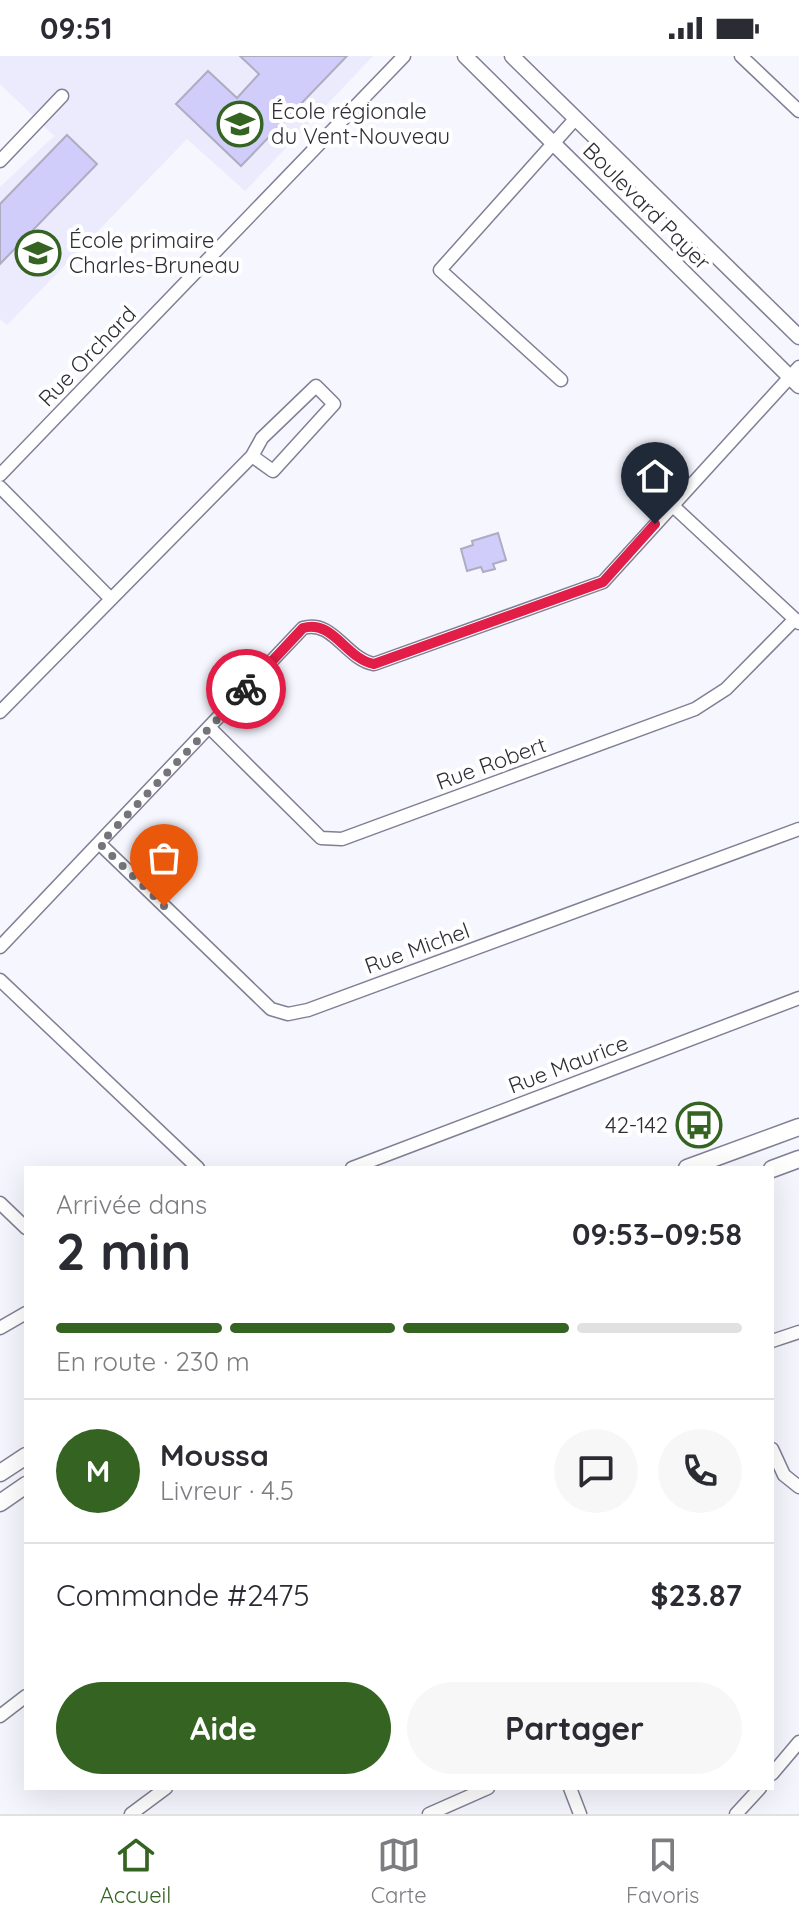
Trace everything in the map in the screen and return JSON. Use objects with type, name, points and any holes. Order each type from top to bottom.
[{"type":"main road","points":[[692,1166],[799,1127]]},
{"type":"main road","points":[[774,1168],[799,1159]]},
{"type":"main road","points":[[0,1473],[24,1457]]},
{"type":"main road","points":[[0,1503],[24,1486]]},
{"type":"street","name":"Rue Orchard","points":[[0,475],[404,56]]},
{"type":"street","name":"Boulevard Payer","points":[[465,56],[796,377]]},
{"type":"street","name":"Boulevard Payer","points":[[512,56],[799,337]]},
{"type":"street","points":[[741,56],[799,111]]},
{"type":"street","points":[[0,161],[62,96]]},
{"type":"street","points":[[561,380],[440,270],[576,118]]},
{"type":"street","points":[[0,947],[303,628],[315,624],[326,629],[359,661],[374,664],[603,582],[672,505],[796,377]]},
{"type":"street","points":[[0,712],[252,456],[262,438],[316,386],[334,404],[273,471],[252,456]]},
{"type":"street","points":[[0,487],[110,598]]},
{"type":"street","points":[[672,505],[797,621]]},
{"type":"street","name":"Rue Robert","points":[[209,727],[321,838],[342,839],[695,709],[726,689],[797,621]]},
{"type":"street","name":"Rue Michel","points":[[100,844],[271,1009],[288,1014],[308,1010],[799,829]]},
{"type":"street","points":[[0,980],[196,1166]]},
{"type":"street","name":"Rue Maurice","points":[[357,1166],[799,998]]},
{"type":"street","points":[[0,1203],[24,1226]]},
{"type":"street","points":[[0,1328],[24,1314]]},
{"type":"street","points":[[774,1340],[799,1332]]},
{"type":"street","points":[[774,1453],[784,1475],[799,1487]]},
{"type":"street","points":[[0,1716],[24,1698]]},
{"type":"street","points":[[774,1772],[799,1742]]},
{"type":"street","points":[[131,1814],[163,1790]]},
{"type":"street","points":[[429,1814],[483,1790]]},
{"type":"street","points":[[571,1790],[580,1814]]},
{"type":"street","points":[[736,1814],[758,1790]]},
{"type":"shaded area","points":[[0,56],[373,56],[245,191],[187,139],[7,325],[0,319],[0,187],[54,136],[0,84]]},
{"type":"building","points":[[240,56],[347,56],[241,166],[176,104],[208,71],[237,98],[259,74]]},
{"type":"building","points":[[67,135],[97,164],[0,264],[0,204]]},
{"type":"building","points":[[498,533],[506,560],[493,564],[495,569],[483,572],[481,567],[467,571],[461,549],[473,545],[472,541]]},
{"type":"way so far","points":[[164,906],[100,844],[246,689]]},
{"type":"place","name":"École régionale du Vent-Nouveau","points":[[240,124]]},
{"type":"place","name":"École primaire Charles-Bruneau","points":[[38,253]]},
{"type":"place","name":"42-142","points":[[699,1125]]},
{"type":"route","points":[[246,689],[303,628],[315,624],[326,629],[359,661],[374,664],[603,582],[655,524]]}]
